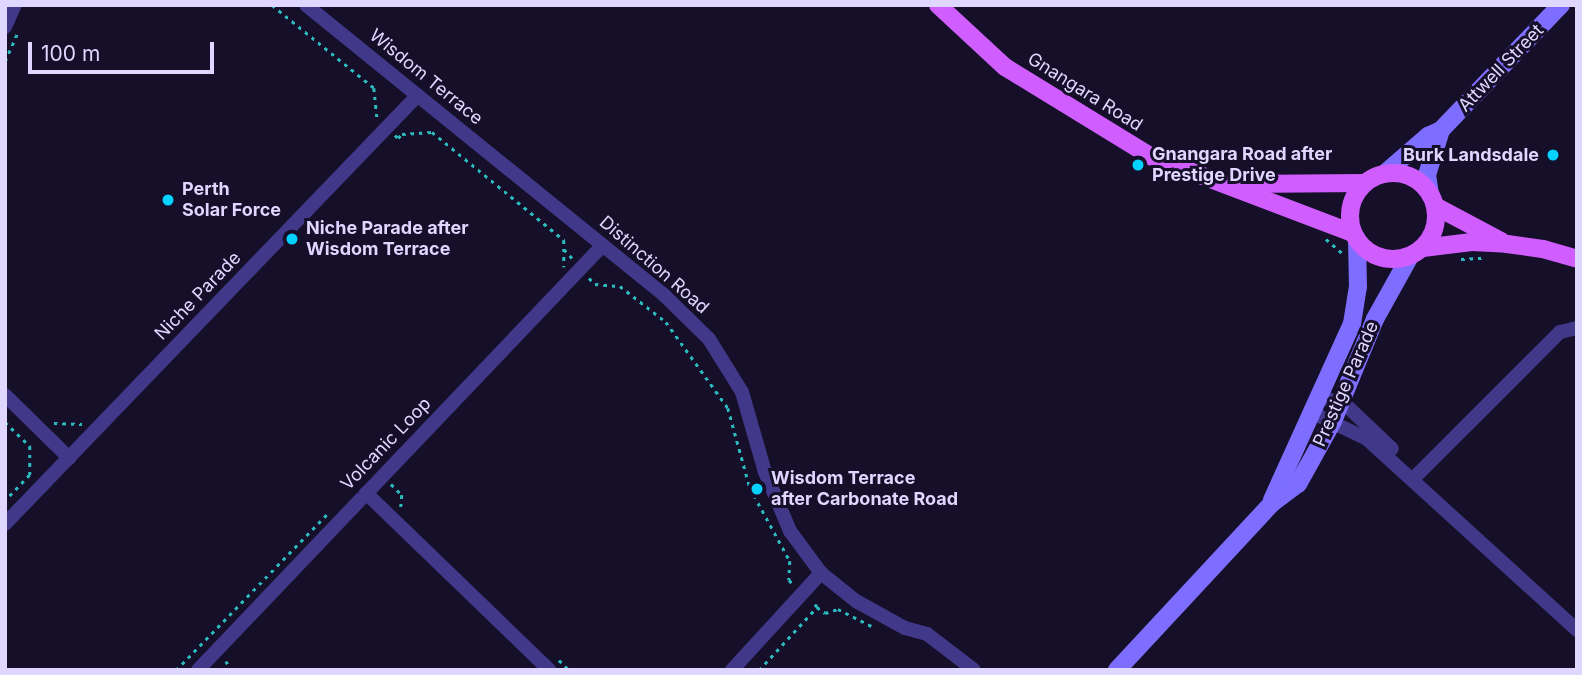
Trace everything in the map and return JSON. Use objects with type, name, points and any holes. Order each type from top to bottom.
[{"type":"main road","name":"Gnangara Road","points":[[938,5],[1005,67],[1088,121],[1150,156],[1228,184],[1355,236],[1363,248],[1380,258],[1395,260],[1417,252],[1472,242],[1543,249],[1577,259]]},
{"type":"main road","name":"Gnangara Road","points":[[1228,184],[1364,183],[1384,174],[1410,177],[1432,200],[1507,244]]},
{"type":"main road","points":[[1355,236],[1349,215],[1353,197],[1364,183]]},
{"type":"main road","points":[[1417,252],[1434,228],[1432,200]]},
{"type":"street","points":[[5,26],[15,5]]},
{"type":"street","name":"Wisdom Terrace","points":[[306,5],[521,179]]},
{"type":"street","name":"Attwell Street","points":[[1384,174],[1428,136],[1441,130],[1561,5]]},
{"type":"street","name":"Niche Parade","points":[[5,524],[381,123],[418,96]]},
{"type":"street","name":"Attwell Street","points":[[1432,200],[1427,175],[1441,130]]},
{"type":"street","name":"Distinction Road","points":[[521,179],[664,295],[709,339],[742,392],[765,472],[790,531],[821,573],[856,601],[905,628],[927,634],[974,670]]},
{"type":"street","name":"Prestige Parade","points":[[1271,503],[1352,324],[1359,287],[1355,236]]},
{"type":"street","name":"Volcanic Loop","points":[[198,670],[602,246]]},
{"type":"street","name":"Prestige Parade","points":[[1117,670],[1271,503],[1298,484],[1336,413],[1380,310],[1417,252]]},
{"type":"street","points":[[1341,350],[1355,346],[1380,310]]},
{"type":"street","points":[[1413,480],[1560,332],[1577,328]]},
{"type":"street","points":[[5,395],[69,458]]},
{"type":"street","points":[[1321,396],[1336,413]]},
{"type":"street","points":[[1313,413],[1336,413],[1349,408],[1395,452],[1413,480],[1577,630]]},
{"type":"street","points":[[366,493],[554,665]]},
{"type":"street","points":[[732,670],[821,573]]},
{"type":"path","points":[[272,5],[374,88],[381,123],[398,138],[402,134],[432,132],[564,240],[565,268]]},
{"type":"path","points":[[368,126],[381,123]]},
{"type":"path","points":[[564,249],[595,284],[620,286],[666,322],[727,408],[750,488],[790,561],[789,580],[817,607],[759,670]]},
{"type":"path","points":[[24,440],[48,417],[54,424],[83,424]]},
{"type":"path","points":[[5,422],[30,446],[30,475],[5,501]]},
{"type":"path","points":[[383,476],[402,495],[401,509]]},
{"type":"path","points":[[176,670],[336,505]]},
{"type":"path","points":[[554,665],[569,670]]},
{"type":"place","name":"Burk Landsdale","points":[[1553,155]]},
{"type":"place","name":"Gnangara Road after Prestige Drive","points":[[1138,165]]},
{"type":"place","name":"Perth Solar Force","points":[[168,200]]},
{"type":"place","name":"Niche Parade after Wisdom Terrace","points":[[292,239]]},
{"type":"place","name":"Wisdom Terrace after Carbonate Road","points":[[757,489]]}]
